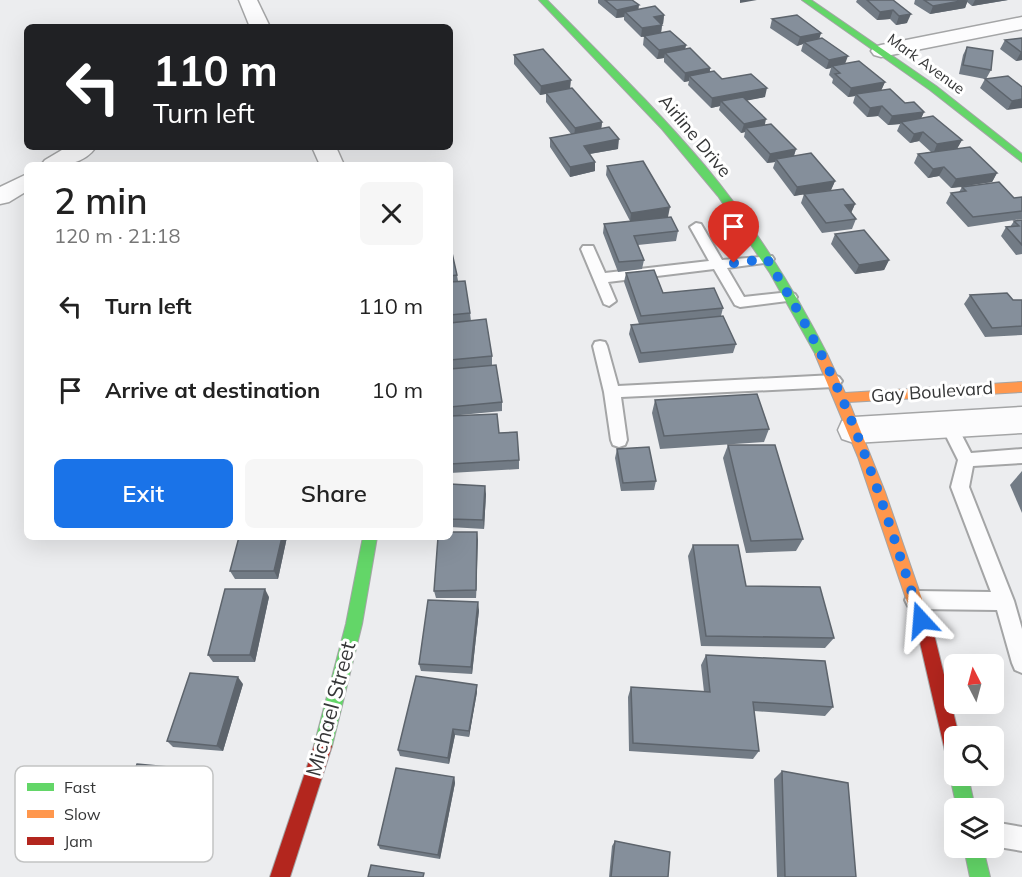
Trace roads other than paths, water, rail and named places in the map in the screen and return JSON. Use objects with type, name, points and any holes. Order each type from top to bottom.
[{"type":"main road","name":"Airline Drive","points":[[543,0],[682,146],[743,223],[790,297],[842,398],[872,474],[928,640],[948,726]]},
{"type":"main road","name":"Mark Avenue","points":[[806,0],[933,88],[1022,159]]},
{"type":"main road","name":"Gay Boulevard","points":[[842,398],[1022,387]]},
{"type":"main road","name":"Michael Street","points":[[280,877],[326,733],[352,632],[369,540]]},
{"type":"main road","points":[[976,858],[980,877]]},
{"type":"street","points":[[248,0],[259,24]]},
{"type":"street","points":[[881,51],[1022,23]]},
{"type":"street","points":[[58,162],[79,150]]},
{"type":"street","points":[[0,197],[24,183]]},
{"type":"street","name":"Gay Boulevard","points":[[854,430],[1022,420]]},
{"type":"lane","points":[[696,227],[740,302],[790,297]]},
{"type":"lane","points":[[588,249],[609,301]]},
{"type":"lane","points":[[600,278],[767,259]]},
{"type":"lane","points":[[600,346],[612,392],[619,440]]},
{"type":"lane","points":[[612,392],[834,381]]},
{"type":"lane","points":[[948,424],[966,460],[960,486],[1004,601],[1022,663]]},
{"type":"lane","points":[[966,460],[1022,456]]},
{"type":"lane","points":[[915,600],[1004,601]]},
{"type":"lane","points":[[1004,836],[1022,838]]}]
